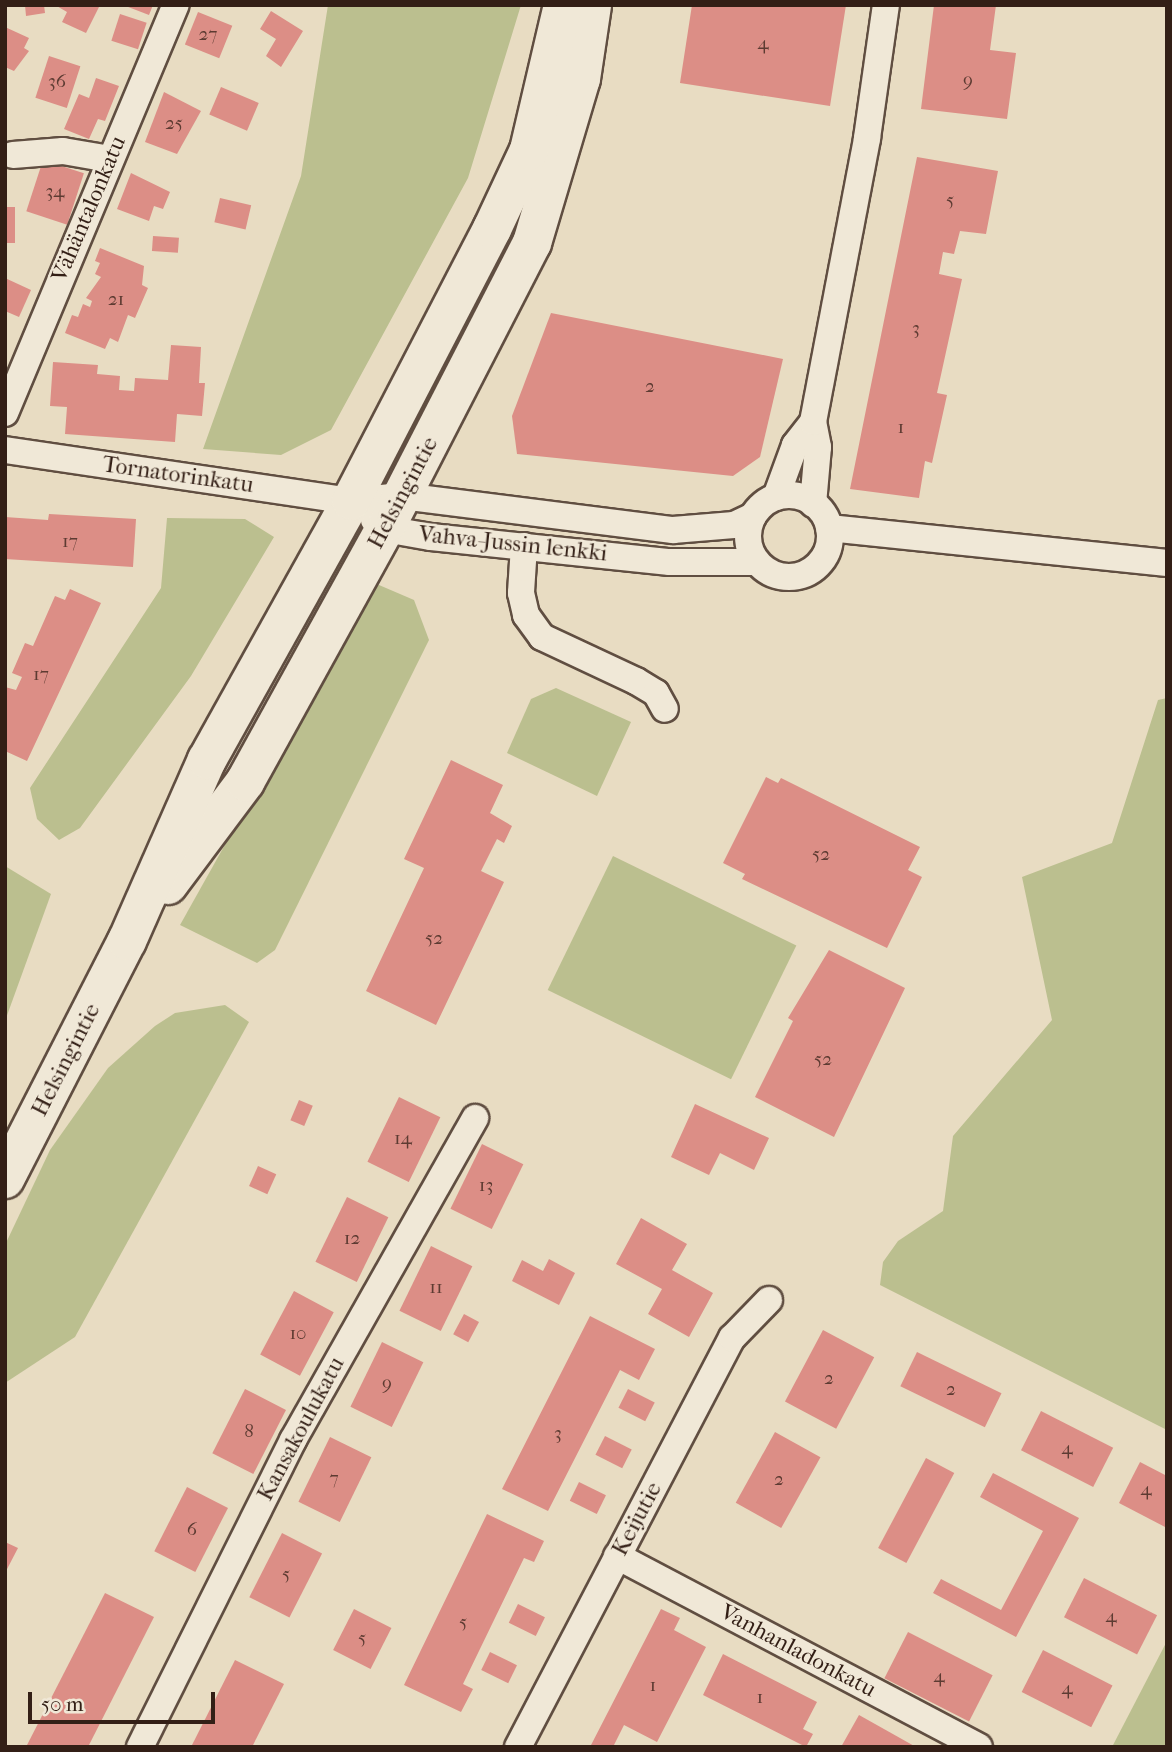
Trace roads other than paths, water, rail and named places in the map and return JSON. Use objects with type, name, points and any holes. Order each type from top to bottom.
[{"type":"main road","name":"Helsingintie","points":[[5,1179],[127,941],[207,760],[351,501],[529,150],[563,5]]},
{"type":"main road","name":"Helsingintie","points":[[127,941],[245,782],[393,513],[532,243],[581,79],[592,5]]},
{"type":"street","name":"Vähäntalonkatu","points":[[5,413],[176,5]]},
{"type":"street","points":[[813,504],[818,447],[813,422],[867,138],[886,5]]},
{"type":"street","points":[[13,155],[63,151],[110,159]]},
{"type":"street","points":[[776,497],[795,496],[813,504],[829,528],[824,557],[801,575],[772,574],[757,562],[748,544],[753,516],[776,497],[795,445],[813,422]]},
{"type":"street","name":"Tornatorinkatu","points":[[5,450],[351,501]]},
{"type":"street","points":[[351,501],[393,513]]},
{"type":"street","name":"Vahva-Jussin lenkki","points":[[351,501],[524,545],[670,562],[757,562]]},
{"type":"street","name":"Vahva-Jussin lenkki","points":[[393,513],[673,530],[734,525],[753,516]]},
{"type":"street","points":[[829,528],[1167,564]]},
{"type":"street","points":[[524,545],[521,593],[526,615],[542,637],[636,681],[656,693],[665,709]]},
{"type":"street","name":"Kansakoulukatu","points":[[140,1747],[293,1440],[475,1118]]},
{"type":"street","name":"Keijutie","points":[[518,1747],[732,1338],[769,1300]]},
{"type":"street","name":"Vanhanladonkatu","points":[[617,1556],[979,1747]]}]
